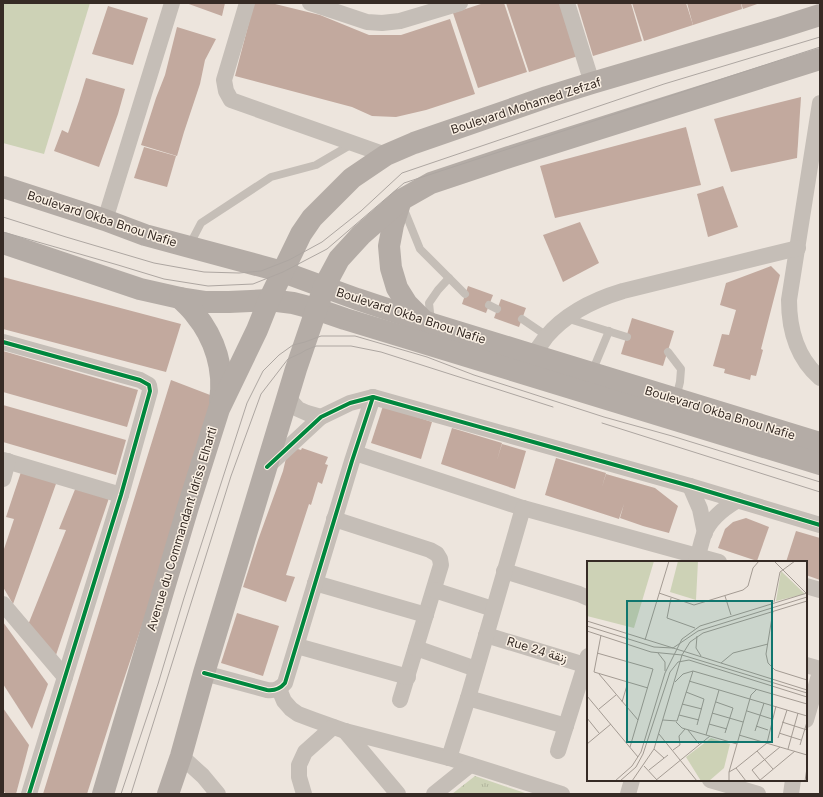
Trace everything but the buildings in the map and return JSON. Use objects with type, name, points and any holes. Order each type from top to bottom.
[{"type":"main road","name":"Boulevard Mohamed Zefzaf","points":[[283,272],[300,234],[312,218],[352,178],[386,155],[414,143],[547,97],[820,15]]},
{"type":"main road","points":[[168,794],[181,756],[204,673],[287,397],[324,287],[339,259],[362,235],[401,200],[431,183],[820,59]]},
{"type":"main road","name":"Boulevard Okba Bnou Nafie","points":[[3,187],[145,234],[283,272],[429,323],[820,443]]},
{"type":"main road","points":[[401,200],[393,225],[389,246],[391,268],[397,288],[407,304],[429,323]]},
{"type":"main road","points":[[240,261],[251,261],[274,256],[293,243],[300,234]]},
{"type":"main road","name":"Boulevard Okba Bnou Nafie","points":[[3,243],[140,289],[180,298],[206,302],[269,300],[316,309],[820,464]]},
{"type":"main road","name":"Avenue du Commandant Idriss Elharti","points":[[102,794],[219,409],[283,272]]},
{"type":"main road","points":[[180,298],[195,313],[207,330],[216,350],[222,391],[219,409]]},
{"type":"street","points":[[105,220],[172,3]]},
{"type":"street","points":[[247,3],[224,80],[226,91],[231,100],[386,155]]},
{"type":"street","points":[[310,3],[366,22],[382,23],[400,21],[460,3]]},
{"type":"street","points":[[567,3],[592,83]]},
{"type":"street","points":[[820,103],[818,127],[789,300],[791,328],[795,341],[808,366],[820,378]]},
{"type":"street","points":[[533,354],[547,336],[566,318],[603,297],[623,290],[798,248]]},
{"type":"street","points":[[3,342],[140,380],[149,385],[150,392],[121,495],[29,794]]},
{"type":"street","points":[[287,397],[298,409],[321,417]]},
{"type":"street","points":[[204,673],[267,690],[280,689],[285,683],[373,397]]},
{"type":"street","points":[[267,467],[321,417],[350,403],[373,397],[820,524]]},
{"type":"street","points":[[355,453],[523,508],[697,559],[712,561]]},
{"type":"street","points":[[3,479],[6,460],[121,495]]},
{"type":"street","points":[[690,486],[700,509],[705,533]]},
{"type":"street","points":[[697,559],[705,533],[711,523],[728,506],[738,500]]},
{"type":"street","points":[[448,758],[468,698],[523,508]]},
{"type":"street","points":[[334,520],[430,550],[437,554],[440,559],[441,565],[434,590],[400,700]]},
{"type":"street","points":[[504,571],[587,598]]},
{"type":"street","points":[[315,583],[426,615]]},
{"type":"street","points":[[807,586],[820,590]]},
{"type":"street","points":[[434,590],[493,608]]},
{"type":"street","points":[[3,604],[65,677]]},
{"type":"street","name":"Rue 24 زنقة","points":[[486,635],[587,662]]},
{"type":"street","points":[[297,646],[408,677]]},
{"type":"street","points":[[416,648],[476,669]]},
{"type":"street","points":[[558,751],[587,662]]},
{"type":"street","points":[[807,666],[819,677],[807,717]]},
{"type":"street","points":[[280,689],[284,701],[298,714],[339,729],[448,758],[562,794]]},
{"type":"street","points":[[468,698],[566,726]]},
{"type":"street","points":[[304,794],[299,777],[299,765],[305,752],[339,729]]},
{"type":"street","points":[[339,729],[398,794]]},
{"type":"street","points":[[181,756],[203,776],[218,794]]},
{"type":"street","points":[[434,794],[470,765]]},
{"type":"street","points":[[628,794],[632,781]]},
{"type":"street","points":[[713,781],[758,794]]},
{"type":"street","points":[[791,794],[793,781]]},
{"type":"lane","points":[[189,247],[201,223],[271,177],[316,165],[353,143]]},
{"type":"lane","points":[[401,200],[420,249],[465,294]]},
{"type":"lane","points":[[429,323],[429,303],[449,278]]},
{"type":"lane","points":[[489,305],[498,309]]},
{"type":"lane","points":[[566,318],[626,337]]},
{"type":"lane","points":[[522,319],[547,336]]},
{"type":"lane","points":[[592,373],[609,331]]},
{"type":"lane","points":[[668,352],[681,369],[676,399]]},
{"type":"green space","points":[[3,3],[90,3],[44,154],[3,143]]},
{"type":"green space","points":[[475,776],[528,794],[452,794]]},
{"type":"tram line","points":[[3,217],[154,263],[204,272],[239,273],[261,271],[289,260],[322,242],[361,211],[402,173],[664,84],[820,37]]},
{"type":"tram line","points":[[3,232],[164,279],[208,286],[253,284],[283,272],[327,249],[404,183],[820,47]]},
{"type":"tram line","points":[[121,794],[158,684],[247,403],[263,371],[279,355],[293,345],[321,336],[355,336],[427,357],[474,375],[604,417],[672,436],[820,482]]},
{"type":"tram line","points":[[131,794],[231,476],[261,394],[288,359],[316,346],[351,346],[381,352],[553,407]]},
{"type":"tram line","points":[[602,423],[820,492]]},
{"type":"cycle path","points":[[3,342],[140,380],[149,385],[150,391],[121,495],[29,794]]},
{"type":"cycle path","points":[[267,467],[321,417],[350,403],[373,397],[690,486],[820,525]]},
{"type":"cycle path","points":[[204,673],[267,690],[277,689],[285,683],[352,461],[373,397]]}]
